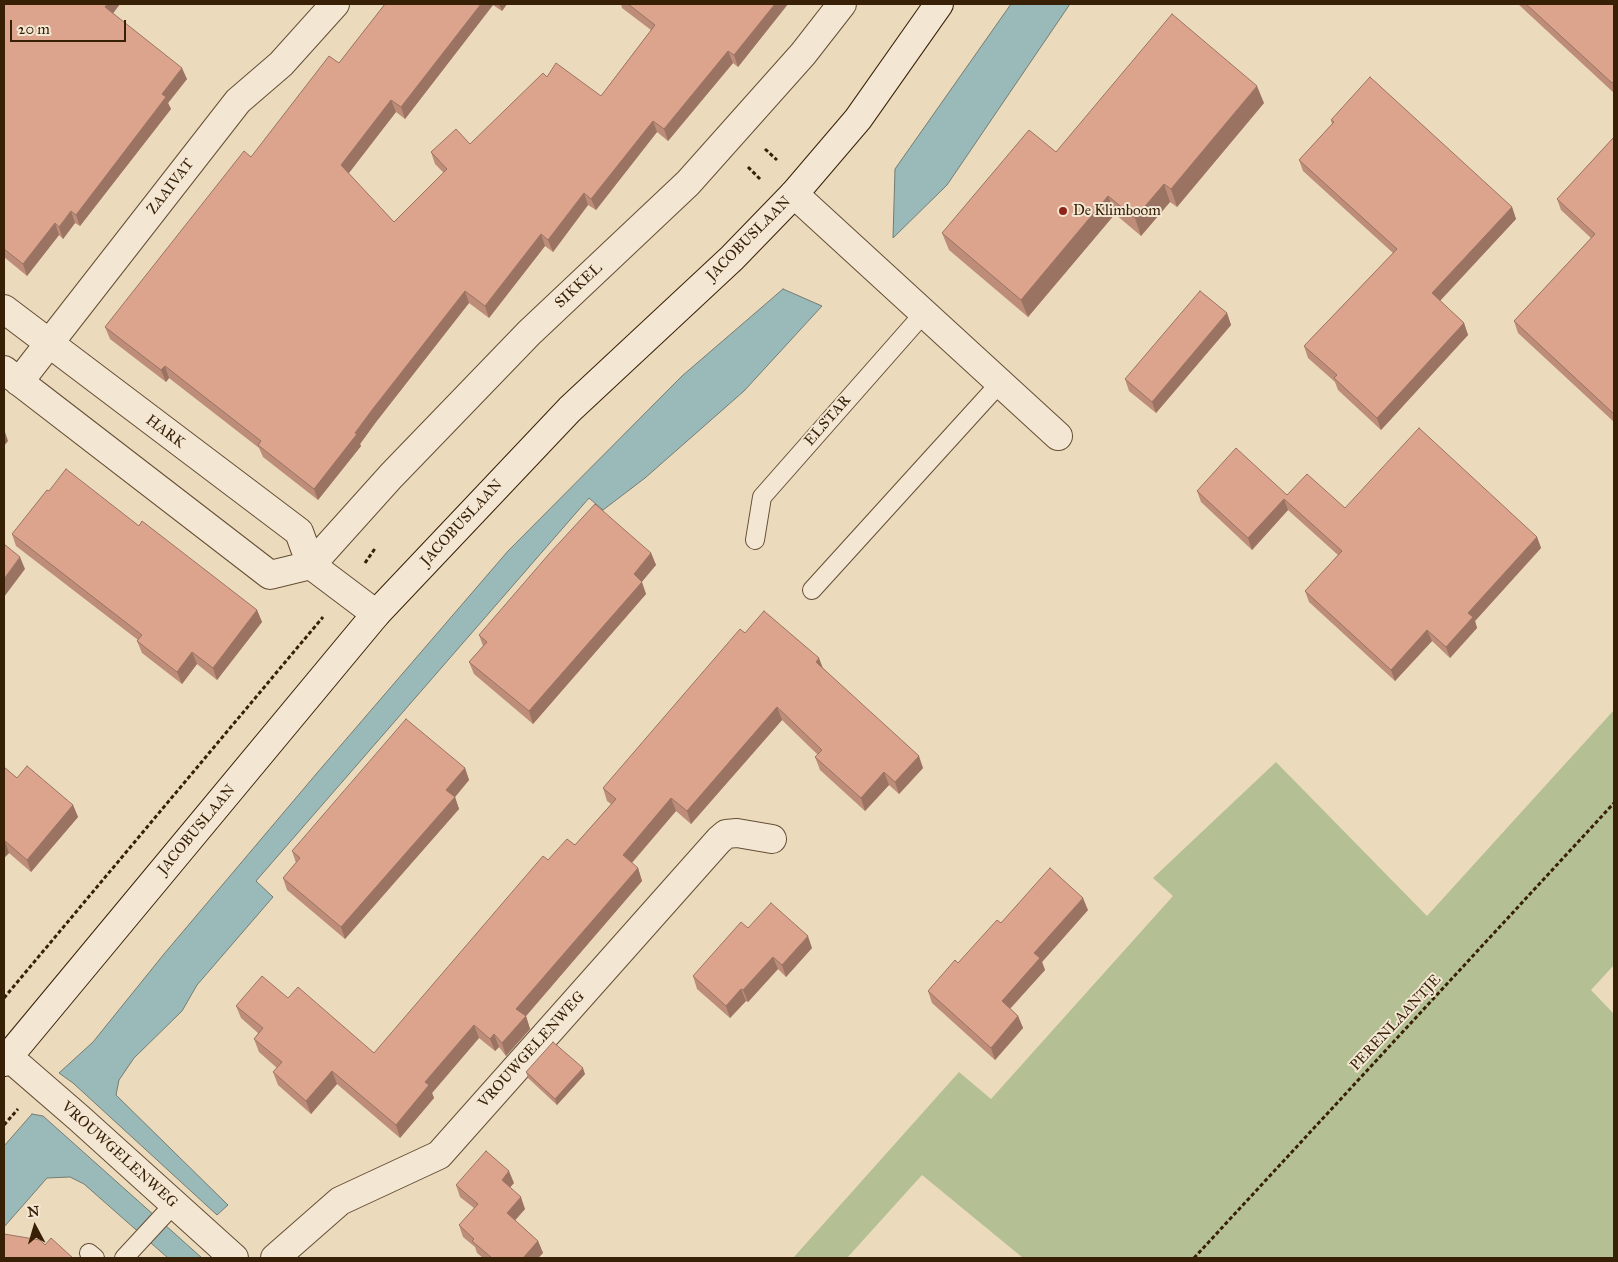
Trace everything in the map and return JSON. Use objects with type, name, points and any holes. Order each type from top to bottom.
[{"type":"street","name":"ZAAIVAT","points":[[11,376],[49,345],[238,101],[281,64],[335,4]]},
{"type":"street","name":"SIKKEL","points":[[311,565],[391,476],[529,333],[688,183],[803,54],[842,4]]},
{"type":"street","name":"JACOBUSLAAN","points":[[5,1057],[376,614],[570,409],[732,258],[794,194],[858,119],[938,4]]},
{"type":"street","points":[[794,194],[1058,436]]},
{"type":"street","name":"HARK","points":[[4,309],[49,345],[299,532],[311,565]]},
{"type":"street","points":[[11,376],[270,575],[311,565],[376,614]]},
{"type":"street","name":"VROUWGELENWEG","points":[[276,1258],[340,1201],[439,1155],[726,834],[738,833],[772,839]]},
{"type":"street","name":"VROUWGELENWEG","points":[[5,1057],[79,1118],[170,1209],[234,1258]]},
{"type":"lane","name":"ELSTAR","points":[[756,540],[762,497],[924,313]]},
{"type":"lane","points":[[812,590],[1000,383]]},
{"type":"lane","points":[[124,1258],[170,1209]]},
{"type":"path","points":[[731,134],[784,167],[794,194]]},
{"type":"path","points":[[731,134],[767,186],[794,194]]},
{"type":"path","points":[[4,998],[202,763],[287,658],[346,590]]},
{"type":"path","name":"PERENLAANTJE","points":[[1194,1258],[1614,803]]},
{"type":"green space","points":[[1614,710],[1614,965],[1591,990],[1614,1014],[1614,1258],[1023,1258],[922,1175],[847,1258],[793,1258],[959,1072],[991,1099],[1173,896],[1153,878],[1276,762],[1427,916]]},
{"type":"water","points":[[1011,4],[1070,4],[947,185],[893,238],[895,169]]},
{"type":"water","points":[[783,289],[822,306],[744,391],[645,478],[603,510],[589,498],[256,881],[273,897],[197,985],[182,1011],[134,1058],[119,1080],[116,1095],[228,1205],[217,1215],[73,1083],[59,1073],[93,1042],[164,954],[508,551],[682,376]]},
{"type":"water","points":[[32,1114],[43,1116],[202,1258],[168,1258],[84,1184],[70,1177],[47,1178],[4,1227],[4,1146]]},
{"type":"building","points":[[4,4],[107,4],[105,7],[182,68],[162,94],[166,97],[76,215],[71,211],[59,227],[55,223],[23,264],[4,249]]},
{"type":"building","points":[[385,4],[481,4],[401,107],[391,100],[341,165],[394,222],[447,169],[431,152],[456,129],[470,144],[543,73],[547,77],[556,63],[601,96],[655,25],[628,4],[775,4],[734,55],[728,51],[664,129],[653,121],[591,199],[584,193],[548,240],[541,234],[485,306],[465,291],[372,410],[355,433],[357,434],[314,489],[258,445],[261,441],[165,366],[161,370],[105,327],[244,151],[251,157],[329,56],[339,63]]},
{"type":"building","points":[[1526,4],[1614,4],[1614,81],[1612,83]]},
{"type":"building","points":[[1172,14],[1257,86],[1171,189],[1164,184],[1135,218],[1108,196],[1021,300],[942,233],[1029,130],[1056,152]]},
{"type":"building","points":[[1370,77],[1512,207],[1432,293],[1464,323],[1377,418],[1334,378],[1337,375],[1304,346],[1397,249],[1299,160],[1334,122],[1331,120]]},
{"type":"building","points":[[1614,137],[1614,414],[1514,321],[1595,234],[1557,199]]},
{"type":"building","points":[[1200,291],[1227,313],[1152,402],[1125,379]]},
{"type":"building","points":[[1419,428],[1537,537],[1468,613],[1473,617],[1446,647],[1427,630],[1391,670],[1305,591],[1342,551],[1284,499],[1248,538],[1197,491],[1236,448],[1287,495],[1307,474],[1345,508]]},
{"type":"building","points":[[66,469],[139,526],[142,521],[257,610],[213,668],[192,652],[177,672],[137,641],[142,635],[12,534]]},
{"type":"building","points":[[595,504],[651,553],[634,574],[642,582],[529,711],[469,662],[487,642],[479,635]]},
{"type":"building","points":[[4,544],[20,557],[4,579]]},
{"type":"building","points":[[764,611],[819,658],[816,662],[919,756],[895,782],[884,772],[861,798],[815,757],[822,750],[777,707],[687,811],[671,798],[623,855],[638,868],[516,1009],[526,1016],[502,1043],[494,1034],[490,1039],[474,1025],[425,1082],[429,1085],[396,1125],[332,1071],[306,1101],[273,1072],[282,1062],[254,1039],[263,1028],[236,1006],[262,976],[288,998],[298,987],[374,1053],[543,856],[548,860],[567,839],[575,845],[616,799],[603,788],[740,629],[745,633]]},
{"type":"building","points":[[406,719],[465,768],[446,790],[455,797],[341,927],[283,878],[300,858],[292,851]]},
{"type":"building","points":[[27,766],[73,805],[27,860],[4,842],[4,767],[17,778]]},
{"type":"building","points":[[1050,868],[1083,898],[1034,953],[1040,958],[1002,1001],[1018,1016],[991,1048],[928,991],[955,960],[958,963],[997,920],[1001,923]]},
{"type":"building","points":[[771,903],[808,936],[782,965],[773,957],[726,1006],[693,976],[741,922],[748,928]]},
{"type":"building","points":[[553,1042],[583,1068],[555,1099],[526,1072]]},
{"type":"building","points":[[486,1151],[509,1171],[502,1180],[521,1197],[507,1213],[538,1241],[523,1258],[492,1258],[472,1241],[474,1239],[459,1225],[478,1204],[456,1185]]},
{"type":"building","points":[[4,1234],[40,1240],[45,1245],[51,1238],[73,1258],[4,1258]]},
{"type":"place","name":"De Klimboom","points":[[1063,211]]}]
